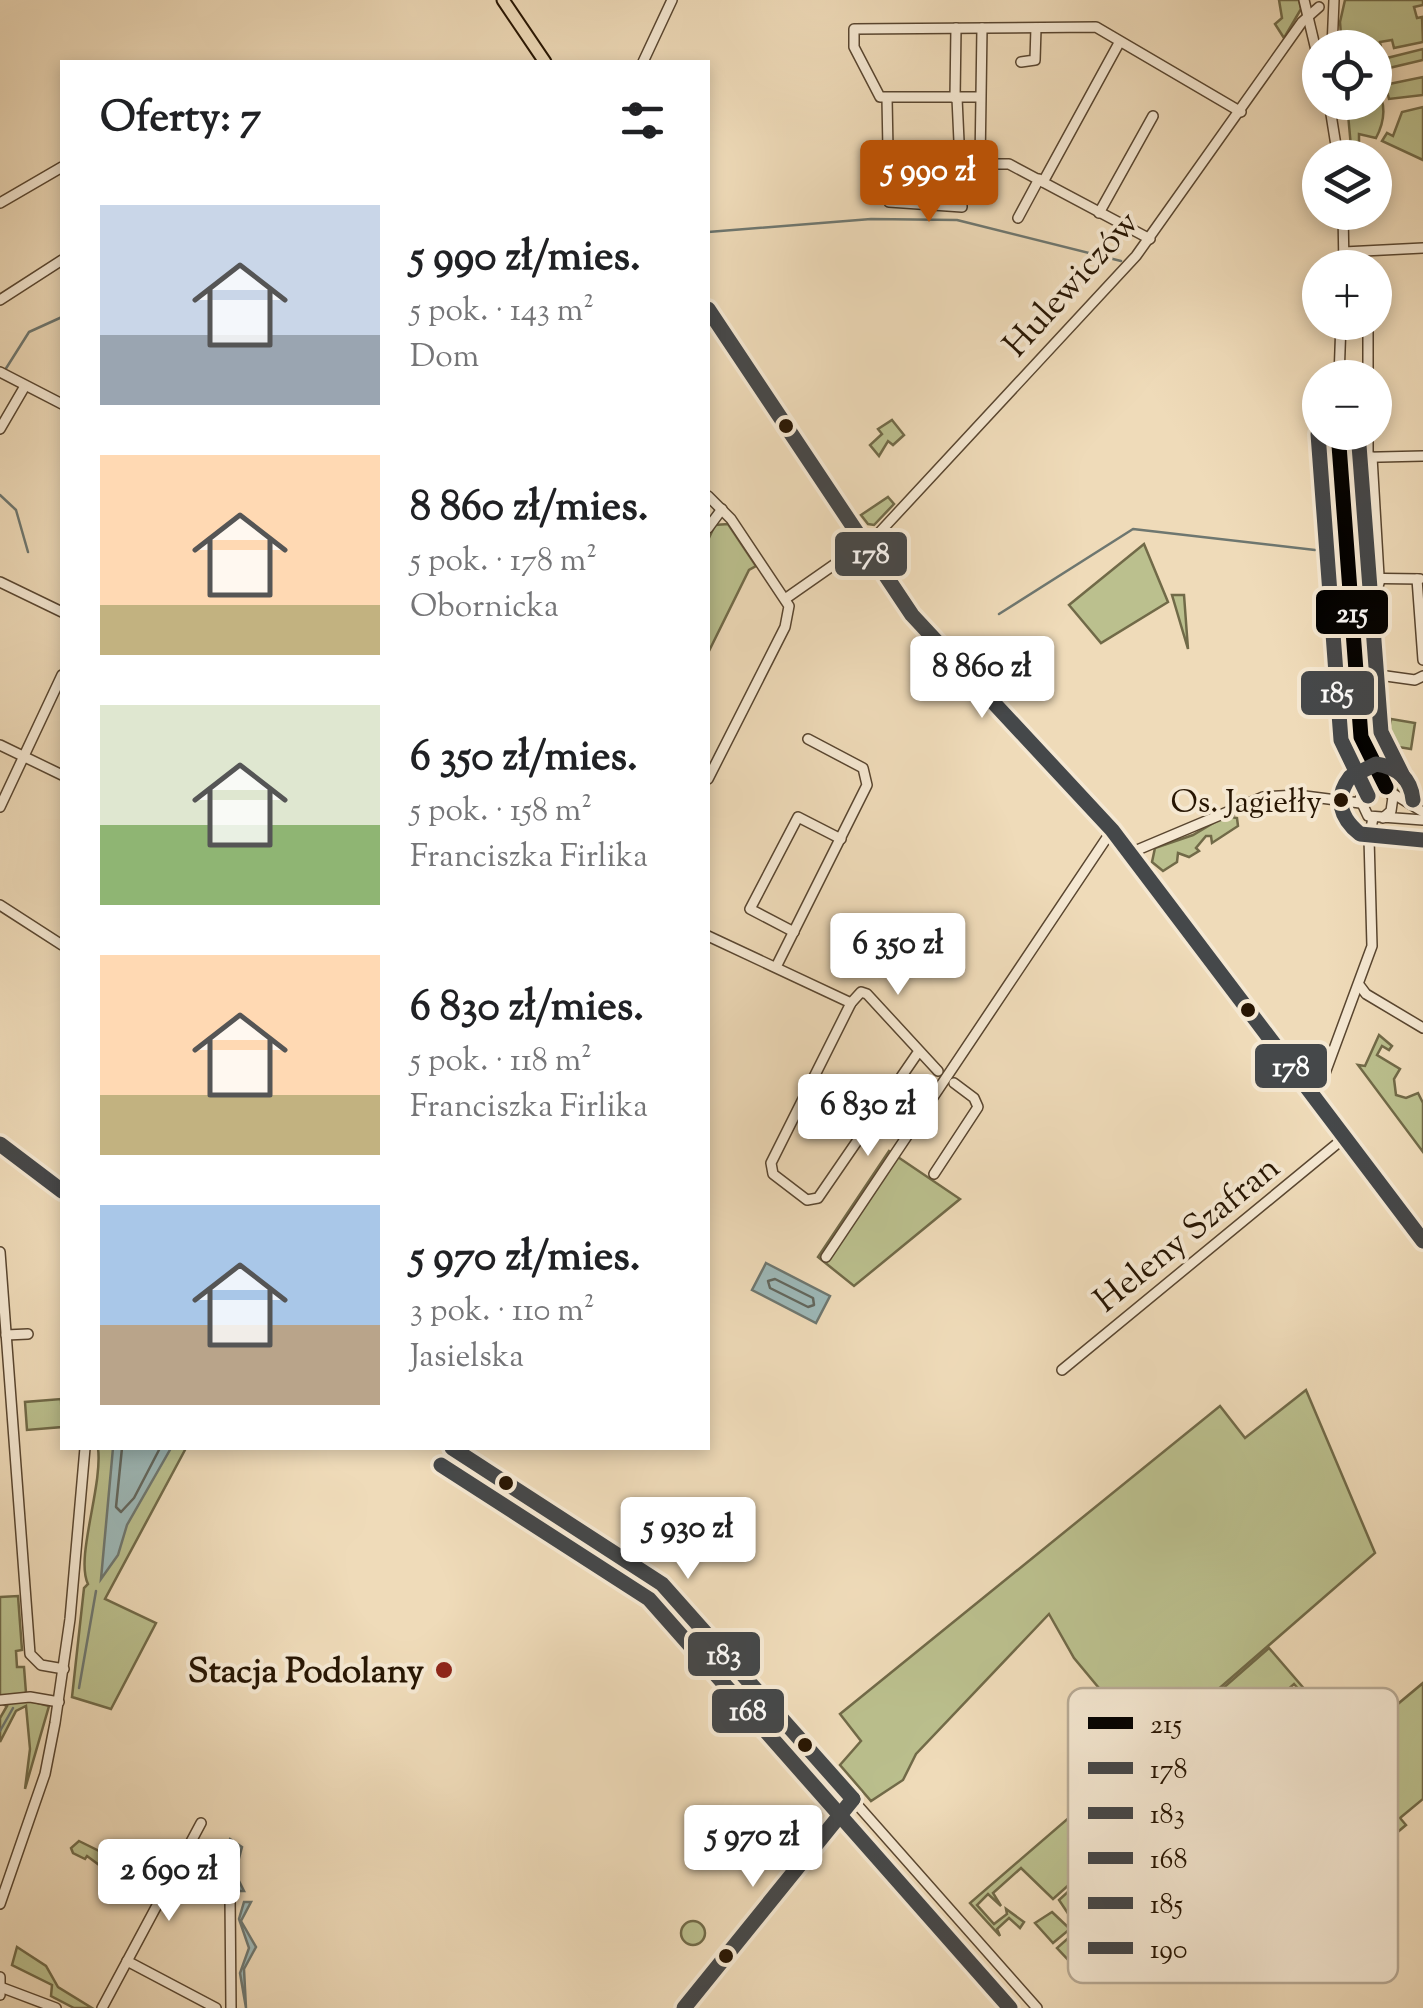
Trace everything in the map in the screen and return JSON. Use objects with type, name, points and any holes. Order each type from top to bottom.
[{"type":"main road","points":[[503,0],[543,60]]},
{"type":"main road","points":[[710,312],[862,544],[932,638],[1112,830],[1423,1240]]},
{"type":"street","points":[[644,60],[672,0]]},
{"type":"street","points":[[1305,0],[1319,6],[1334,0],[1333,30]]},
{"type":"street","points":[[1305,0],[1311,30]]},
{"type":"street","name":"Hulewiczów","points":[[787,602],[832,564],[878,534],[1150,239],[1292,36],[1319,6]]},
{"type":"street","points":[[980,97],[888,98],[874,93],[854,47],[854,30],[1096,27],[1241,112]]},
{"type":"street","points":[[888,98],[889,202],[962,206],[956,28]]},
{"type":"street","points":[[982,28],[980,164],[1009,164],[1150,239]]},
{"type":"street","points":[[1021,62],[1035,60],[1036,28]]},
{"type":"street","points":[[1292,36],[1302,37]]},
{"type":"street","points":[[1018,218],[1120,43]]},
{"type":"street","points":[[1098,212],[1153,116]]},
{"type":"street","points":[[0,204],[60,167]]},
{"type":"street","points":[[1392,251],[1423,248]]},
{"type":"street","points":[[0,300],[60,261]]},
{"type":"street","points":[[0,372],[60,403]]},
{"type":"street","points":[[0,429],[25,386]]},
{"type":"street","points":[[1338,450],[1361,737],[1362,798],[1378,818],[1423,820]]},
{"type":"street","points":[[1369,450],[1380,578],[1375,596],[1379,676],[1423,676]]},
{"type":"street","points":[[1338,458],[1423,456]]},
{"type":"street","points":[[710,498],[722,509],[787,602],[785,627],[710,775]]},
{"type":"street","points":[[710,525],[722,509]]},
{"type":"street","points":[[1347,578],[1420,579],[1423,660]]},
{"type":"street","points":[[0,582],[60,611]]},
{"type":"street","points":[[0,807],[60,680]]},
{"type":"street","points":[[1309,1092],[1324,1076],[1372,946],[1369,838],[1378,818],[1393,808],[1389,790],[1361,737]]},
{"type":"street","points":[[776,967],[841,839],[868,774],[808,739]]},
{"type":"street","points":[[0,746],[60,774]]},
{"type":"street","points":[[1130,853],[1262,796],[1362,798],[1374,785],[1423,812]]},
{"type":"street","points":[[794,932],[750,909],[798,816],[841,839]]},
{"type":"street","points":[[826,1256],[1112,830]]},
{"type":"street","points":[[0,905],[60,944]]},
{"type":"street","points":[[710,937],[851,1003]]},
{"type":"street","points":[[1360,986],[1366,994],[1423,1028]]},
{"type":"street","points":[[919,1051],[818,1198],[806,1200],[773,1174],[771,1162],[860,992],[868,994],[938,1070]]},
{"type":"street","points":[[934,1174],[978,1107],[974,1098],[954,1083]]},
{"type":"street","name":"Heleny Szafran","points":[[1062,1370],[1344,1138]]},
{"type":"street","points":[[0,1160],[4,1148],[60,1189]]},
{"type":"street","points":[[0,1252],[30,1654],[41,1666],[64,1669]]},
{"type":"street","points":[[6,1335],[28,1334]]},
{"type":"street","points":[[0,1904],[33,1798],[45,1774],[59,1702],[86,1450]]},
{"type":"street","points":[[455,1450],[662,1584],[1037,2008]]},
{"type":"street","points":[[0,1700],[30,1697],[59,1702]]},
{"type":"street","points":[[684,2008],[853,1799]]},
{"type":"street","points":[[102,2008],[201,1823]]},
{"type":"street","points":[[173,1877],[207,1896],[230,1896],[231,2008]]},
{"type":"street","points":[[127,1961],[216,2008]]},
{"type":"street","points":[[0,1976],[2,1991],[56,2008]]},
{"type":"green space","points":[[1279,0],[1299,0],[1301,9],[1284,38],[1275,24],[1282,18]]},
{"type":"green space","points":[[1345,0],[1423,0],[1423,5],[1414,7],[1417,18],[1422,17],[1423,42],[1394,48],[1392,30],[1341,30]]},
{"type":"green space","points":[[1423,49],[1423,60],[1392,67],[1392,57]]},
{"type":"green space","points":[[1423,77],[1423,95],[1392,99],[1392,83]]},
{"type":"green space","points":[[1423,107],[1423,160],[1392,146],[1392,140],[1383,140],[1387,133],[1393,136],[1402,112]]},
{"type":"green space","points":[[1349,120],[1382,120],[1376,138],[1359,134],[1359,140],[1350,140]]},
{"type":"green space","points":[[892,420],[904,435],[893,445],[888,441],[879,456],[870,445],[882,434],[878,429]]},
{"type":"green space","points":[[888,497],[894,504],[874,525],[868,524],[861,515]]},
{"type":"green space","points":[[728,524],[756,566],[749,570],[710,649],[710,536],[715,525]]},
{"type":"green space","points":[[1144,544],[1168,602],[1101,643],[1069,605]]},
{"type":"green space","points":[[1172,595],[1184,595],[1188,649]]},
{"type":"green space","points":[[1391,719],[1415,723],[1411,749],[1386,745]]},
{"type":"green space","points":[[1387,761],[1416,800],[1415,804],[1393,787],[1376,764]]},
{"type":"green space","points":[[1225,816],[1237,818],[1238,826],[1212,843],[1211,836],[1206,836],[1196,848],[1199,851],[1189,857],[1178,853],[1177,862],[1163,871],[1152,862],[1155,848],[1193,835]]},
{"type":"green space","points":[[1379,1035],[1392,1046],[1389,1050],[1382,1046],[1377,1055],[1400,1069],[1394,1079],[1396,1095],[1406,1098],[1418,1093],[1423,1103],[1423,1152],[1358,1065],[1365,1066]]},
{"type":"green space","points":[[889,1151],[960,1199],[854,1286],[818,1257]]},
{"type":"green space","points":[[1306,1390],[1375,1553],[1220,1688],[1099,1688],[1074,1658],[1049,1614],[916,1754],[903,1780],[871,1801],[840,1765],[861,1741],[840,1714],[1220,1406],[1245,1438]]},
{"type":"green space","points":[[60,1399],[60,1427],[27,1430],[25,1402]]},
{"type":"green space","points":[[98,1450],[185,1450],[105,1599],[156,1623],[111,1709],[72,1697],[84,1588],[88,1584],[85,1557]]},
{"type":"green space","points":[[18,1596],[22,1650],[16,1651],[17,1667],[24,1667],[26,1693],[0,1697],[0,1597]]},
{"type":"green space","points":[[1269,1648],[1304,1688],[1294,1684],[1290,1688],[1223,1688]]},
{"type":"green space","points":[[1423,1683],[1423,1799],[1400,1818],[1406,1825],[1398,1832],[1398,1704]]},
{"type":"green space","points":[[27,1700],[49,1706],[25,1789],[30,1749],[26,1706],[16,1711],[0,1742],[0,1718],[7,1706],[0,1703]]},
{"type":"green space","points":[[1068,1818],[1068,1886],[1053,1899],[1021,1868],[993,1893],[1001,1906],[988,1894],[977,1905],[994,1924],[1007,1914],[1006,1909],[1024,1922],[1020,1928],[1009,1918],[997,1929],[1000,1936],[970,1903]]},
{"type":"green space","points":[[79,1841],[107,1855],[105,1861],[122,1871],[120,1874],[114,1876],[87,1856],[85,1859],[73,1853],[71,1848]]},
{"type":"green space","points":[[1068,1892],[1068,1914],[1059,1900]]},
{"type":"green space","points":[[1052,1912],[1068,1931],[1053,1943],[1035,1923]]},
{"type":"green space","points":[[693,1921],[705,1933],[693,1945],[681,1933]]},
{"type":"green space","points":[[1068,1938],[1068,1960],[1057,1948]]},
{"type":"green space","points":[[17,1947],[46,1966],[58,1987],[92,2008],[74,2008],[51,1996],[52,1985],[12,1965]]},
{"type":"water","points":[[766,1263],[830,1296],[816,1323],[752,1290]]},
{"type":"water","points":[[113,1450],[170,1450],[127,1525],[118,1555],[101,1579]]},
{"type":"water","points":[[230,1839],[242,1847],[235,1873],[244,1891],[230,1891],[229,1884],[215,1873]]},
{"type":"water","points":[[244,1902],[251,1902],[241,1921],[256,1947],[244,1969],[246,2008],[240,1973],[249,1948],[239,1919]]},
{"type":"waterway","points":[[710,232],[871,219],[957,220],[1121,261]]},
{"type":"waterway","points":[[5,370],[29,332],[60,318]]},
{"type":"waterway","points":[[0,495],[16,510],[28,552]]},
{"type":"waterway","points":[[999,614],[1133,529],[1315,550]]},
{"type":"waterway","points":[[79,1688],[96,1591]]},
{"type":"waterway","points":[[0,1731],[13,1708]]},
{"type":"transit line","name":"178","points":[[710,312],[912,615],[1112,830],[1423,1241]]},
{"type":"transit line","name":"185","points":[[1319,450],[1341,740],[1368,796]]},
{"type":"transit line","name":"215","points":[[1339,450],[1361,737],[1386,787]]},
{"type":"transit line","name":"190","points":[[1359,450],[1381,732],[1404,778]]},
{"type":"transit line","name":"185","points":[[1413,800],[1402,775],[1376,764],[1350,777],[1341,800],[1344,814],[1360,834],[1423,840]]},
{"type":"transit line","name":"183","points":[[0,1144],[60,1189]]},
{"type":"transit line","name":"183","points":[[455,1450],[662,1584],[853,1799]]},
{"type":"transit line","name":"168","points":[[441,1465],[649,1599],[1010,2008]]},
{"type":"transit line","name":"183","points":[[684,2008],[853,1799]]},
{"type":"place","name":"Os. Jagiełły","points":[[1341,800]]},
{"type":"place","name":"Stacja Podolany","points":[[444,1670]]}]
